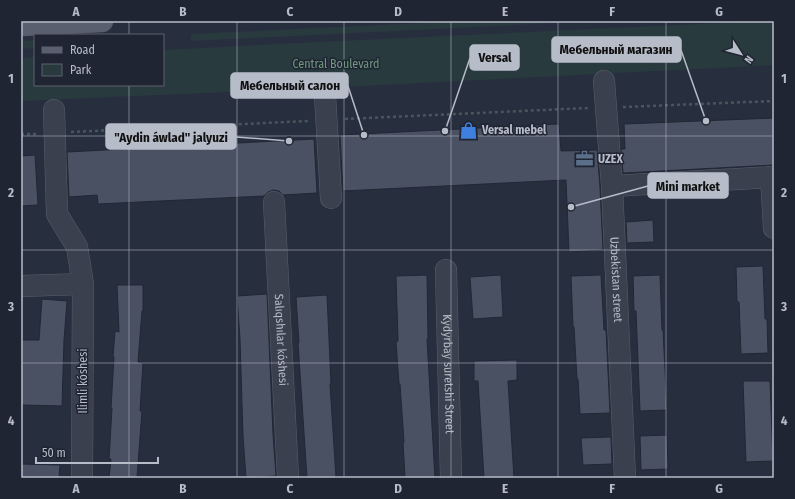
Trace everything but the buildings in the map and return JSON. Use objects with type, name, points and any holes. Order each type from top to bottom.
[{"type":"main road","points":[[21,25],[102,21]]},
{"type":"street","name":"Uzbekistan street","points":[[604,81],[612,186],[625,478]]},
{"type":"street","points":[[325,95],[331,198]]},
{"type":"street","name":"Ilimli kóshesi","points":[[54,110],[57,214],[77,247],[83,284],[82,478]]},
{"type":"street","points":[[612,186],[773,177],[774,228]]},
{"type":"street","name":"Salıqshılar kóshesi","points":[[274,202],[288,478]]},
{"type":"street","name":"Kydyrbay suretshi Street","points":[[446,270],[451,478]]},
{"type":"street","points":[[21,286],[83,284]]},
{"type":"path","points":[[21,134],[607,107],[774,101]]},
{"type":"green space","points":[[466,21],[595,21],[191,41],[191,34]]},
{"type":"green space","name":"Central Boulevard","points":[[774,21],[774,65],[340,87],[21,101],[21,58],[34,57],[34,86],[164,86],[164,50]]},
{"type":"green space","points":[[34,40],[34,48],[21,49],[21,41]]},
{"type":"place","name":"Мебельный магазин","points":[[706,121]]},
{"type":"place","name":"Versal mebel","points":[[469,130]]},
{"type":"place","name":"Versal","points":[[445,131]]},
{"type":"place","name":"Мебельный салон","points":[[364,135]]},
{"type":"place","name":"\"Aydin áwlad\" jalyuzi","points":[[289,141]]},
{"type":"place","name":"UZEX","points":[[585,159]]},
{"type":"place","name":"Mini market","points":[[571,207]]}]
